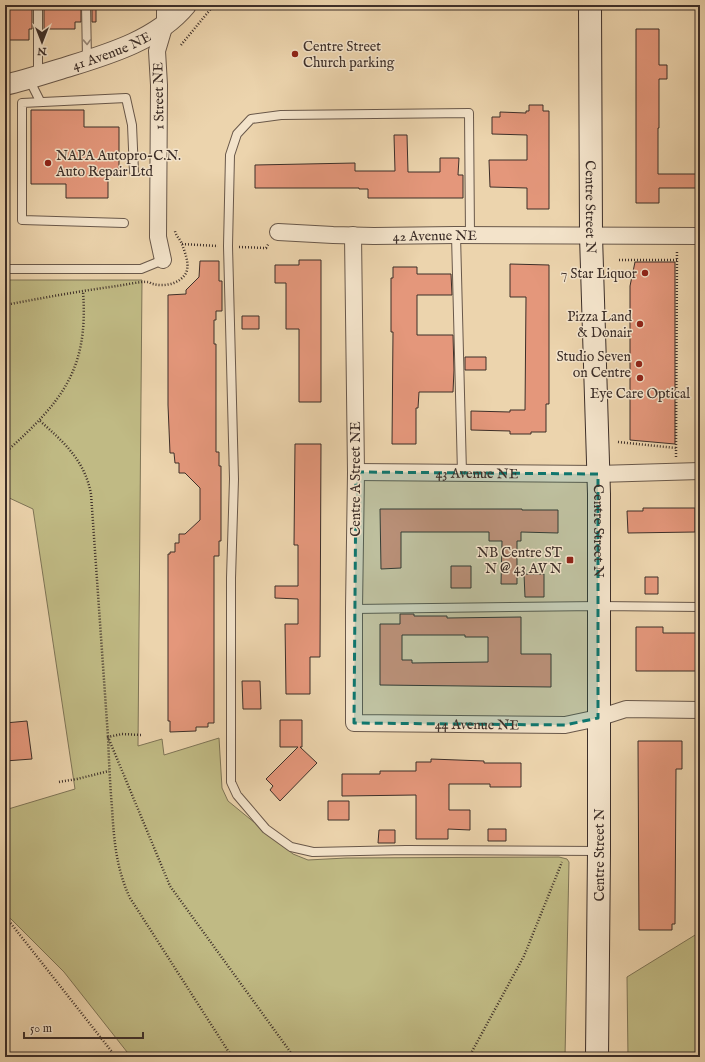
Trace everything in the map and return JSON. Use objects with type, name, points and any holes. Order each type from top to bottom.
[{"type":"main road","name":"Centre Street N","points":[[590,5],[591,236],[598,474],[599,606],[599,851],[596,1057]]},
{"type":"street","name":"41 Avenue NE","points":[[5,85],[33,78],[126,47],[150,34],[165,14],[186,5]]},
{"type":"street","name":"1 Street NE","points":[[163,260],[158,237],[159,85],[157,51],[165,14]]},
{"type":"street","name":"42 Avenue NE","points":[[278,232],[353,235],[700,236]]},
{"type":"street","name":"Centre A Street NE","points":[[353,235],[356,472],[354,723]]},
{"type":"street","name":"43 Avenue NE","points":[[356,472],[598,474],[700,471]]},
{"type":"street","name":"44 Avenue NE","points":[[354,723],[565,725],[626,710],[700,710]]},
{"type":"lane","points":[[38,5],[33,78],[40,101]]},
{"type":"lane","points":[[86,5],[87,61]]},
{"type":"lane","points":[[124,223],[22,220],[22,103],[126,98],[132,125],[134,172]]},
{"type":"lane","points":[[462,473],[463,235],[469,114],[281,115],[251,119],[237,134],[230,155],[228,246],[234,479],[231,578],[231,782],[236,795],[266,829],[291,847],[313,852],[406,850],[599,851]]},
{"type":"lane","points":[[5,269],[141,269],[163,260]]},
{"type":"lane","points":[[354,609],[599,606],[700,607]]},
{"type":"path","points":[[181,45],[214,5]]},
{"type":"path","points":[[5,305],[83,291],[148,282],[160,285],[171,284],[178,281],[185,275],[188,268],[188,259],[182,244]]},
{"type":"path","points":[[676,248],[676,458]]},
{"type":"path","points":[[639,254],[639,260]]},
{"type":"path","points":[[619,260],[676,260]]},
{"type":"path","points":[[5,453],[40,421],[61,394],[74,368],[83,335],[85,314],[83,291]]},
{"type":"path","points":[[40,421],[72,451],[84,471],[91,494],[114,839],[117,863],[122,882],[130,898],[232,1057]]},
{"type":"path","points":[[618,442],[676,448]]},
{"type":"path","points":[[108,737],[122,734],[141,735]]},
{"type":"path","points":[[108,737],[170,886],[294,1057]]},
{"type":"path","points":[[59,782],[109,771]]},
{"type":"path","points":[[469,1057],[524,956],[543,912],[560,864],[572,852]]},
{"type":"path","points":[[5,916],[116,1057]]},
{"type":"highlighted area","points":[[356,472],[598,474],[598,718],[565,725],[354,723]]},
{"type":"shaded area","points":[[5,280],[142,280],[138,746],[162,739],[164,755],[219,738],[222,788],[228,801],[293,854],[308,860],[346,858],[559,857],[567,859],[569,862],[565,1057],[131,1057],[64,972],[11,919],[5,916],[5,810],[75,789],[33,509],[5,496]]},
{"type":"shaded area","points":[[700,932],[700,1057],[628,1057],[627,977]]},
{"type":"building","points":[[5,5],[30,5],[30,7],[32,7],[32,29],[29,29],[29,40],[5,40]]},
{"type":"building","points":[[72,5],[81,5],[81,22],[75,22],[75,29],[44,29],[44,7],[72,7]]},
{"type":"building","points":[[92,5],[96,5],[96,22],[92,22]]},
{"type":"building","points":[[636,29],[659,29],[659,65],[667,65],[667,79],[659,79],[658,174],[700,174],[700,188],[659,188],[659,203],[636,203]]},
{"type":"building","points":[[529,105],[543,105],[543,111],[549,111],[549,209],[527,209],[527,188],[490,187],[489,160],[527,160],[527,135],[492,134],[492,117],[500,117],[500,112],[526,113],[526,111],[529,111]]},
{"type":"building","points":[[31,110],[84,110],[84,127],[119,127],[119,171],[108,171],[108,198],[66,198],[66,184],[31,184]]},
{"type":"building","points":[[394,135],[407,135],[408,172],[440,172],[440,158],[459,158],[458,175],[463,175],[463,198],[368,198],[368,189],[359,188],[255,188],[255,165],[355,163],[355,171],[395,171]]},
{"type":"building","points":[[299,260],[321,260],[321,402],[299,402],[299,329],[286,329],[286,283],[275,283],[275,265],[299,265]]},
{"type":"building","points":[[200,261],[219,261],[219,281],[222,281],[222,311],[216,311],[216,320],[214,320],[214,344],[216,344],[216,452],[219,452],[219,466],[221,466],[221,541],[219,541],[219,556],[214,556],[214,723],[208,723],[208,727],[196,727],[196,731],[170,732],[170,721],[168,721],[168,554],[170,554],[170,552],[175,552],[175,543],[179,543],[179,534],[185,534],[200,520],[200,488],[185,473],[179,473],[179,463],[175,463],[174,453],[170,453],[168,405],[168,295],[186,294],[186,290],[199,277]]},
{"type":"building","points":[[635,262],[675,262],[675,444],[630,440],[630,286]]},
{"type":"building","points":[[510,264],[549,265],[549,404],[546,404],[546,432],[510,434],[510,431],[471,430],[471,411],[510,412],[510,410],[525,410],[526,297],[510,297]]},
{"type":"building","points":[[393,267],[417,267],[417,274],[451,274],[452,295],[417,295],[417,335],[453,335],[454,370],[453,392],[419,392],[418,408],[416,408],[416,444],[392,444],[393,332],[391,332],[391,278],[393,278]]},
{"type":"building","points":[[242,316],[259,316],[259,329],[242,329]]},
{"type":"building","points":[[465,357],[486,357],[486,370],[465,370]]},
{"type":"building","points":[[295,444],[321,444],[320,657],[310,657],[310,694],[286,694],[285,624],[298,624],[298,599],[275,598],[275,586],[298,586],[298,545],[294,545]]},
{"type":"building","points":[[643,508],[695,508],[695,532],[628,533],[627,511],[643,511]]},
{"type":"building","points":[[380,509],[558,510],[558,533],[521,532],[521,541],[517,541],[517,584],[501,584],[502,541],[489,541],[489,532],[401,532],[401,568],[381,569]]},
{"type":"building","points":[[451,566],[471,566],[471,588],[451,588]]},
{"type":"building","points":[[524,574],[544,574],[544,597],[525,597]]},
{"type":"building","points":[[645,577],[658,577],[658,594],[645,594]]},
{"type":"building","points":[[400,614],[414,614],[414,616],[447,616],[447,618],[521,617],[521,654],[551,654],[551,687],[380,685],[380,624],[400,624]],"holes":[[[402,635],[465,635],[465,637],[488,637],[488,662],[412,663],[412,660],[402,660]]]},
{"type":"building","points":[[636,627],[663,627],[663,633],[700,633],[700,671],[636,671]]},
{"type":"building","points":[[242,681],[260,681],[261,709],[243,709]]},
{"type":"building","points":[[280,720],[302,720],[302,747],[300,747],[317,763],[280,801],[270,790],[273,786],[266,779],[298,747],[280,747]]},
{"type":"building","points":[[27,721],[32,759],[5,761],[5,723]]},
{"type":"building","points":[[638,741],[682,741],[682,769],[676,769],[675,924],[672,924],[672,930],[639,930]]},
{"type":"building","points":[[431,759],[484,761],[484,763],[521,763],[521,787],[490,787],[490,784],[449,784],[449,810],[470,810],[470,830],[448,829],[448,839],[416,839],[416,795],[342,796],[342,774],[380,774],[380,771],[416,771],[416,762],[431,762]]},
{"type":"building","points":[[328,801],[349,801],[349,820],[328,820]]},
{"type":"building","points":[[488,829],[506,829],[506,841],[488,841]]},
{"type":"building","points":[[379,830],[395,830],[395,843],[378,843]]},
{"type":"place","name":"Centre Street Church parking","points":[[295,54]]},
{"type":"place","name":"NAPA Autopro-C.N. Auto Repair Ltd","points":[[48,163]]},
{"type":"place","name":"7 Star Liquor","points":[[645,273]]},
{"type":"place","name":"Pizza Land & Donair","points":[[640,324]]},
{"type":"place","name":"Studio Seven on Centre","points":[[639,364]]},
{"type":"place","name":"Eye Care Optical","points":[[640,378]]},
{"type":"place","name":"NB Centre ST N @ 43 AV N","points":[[570,560]]}]
